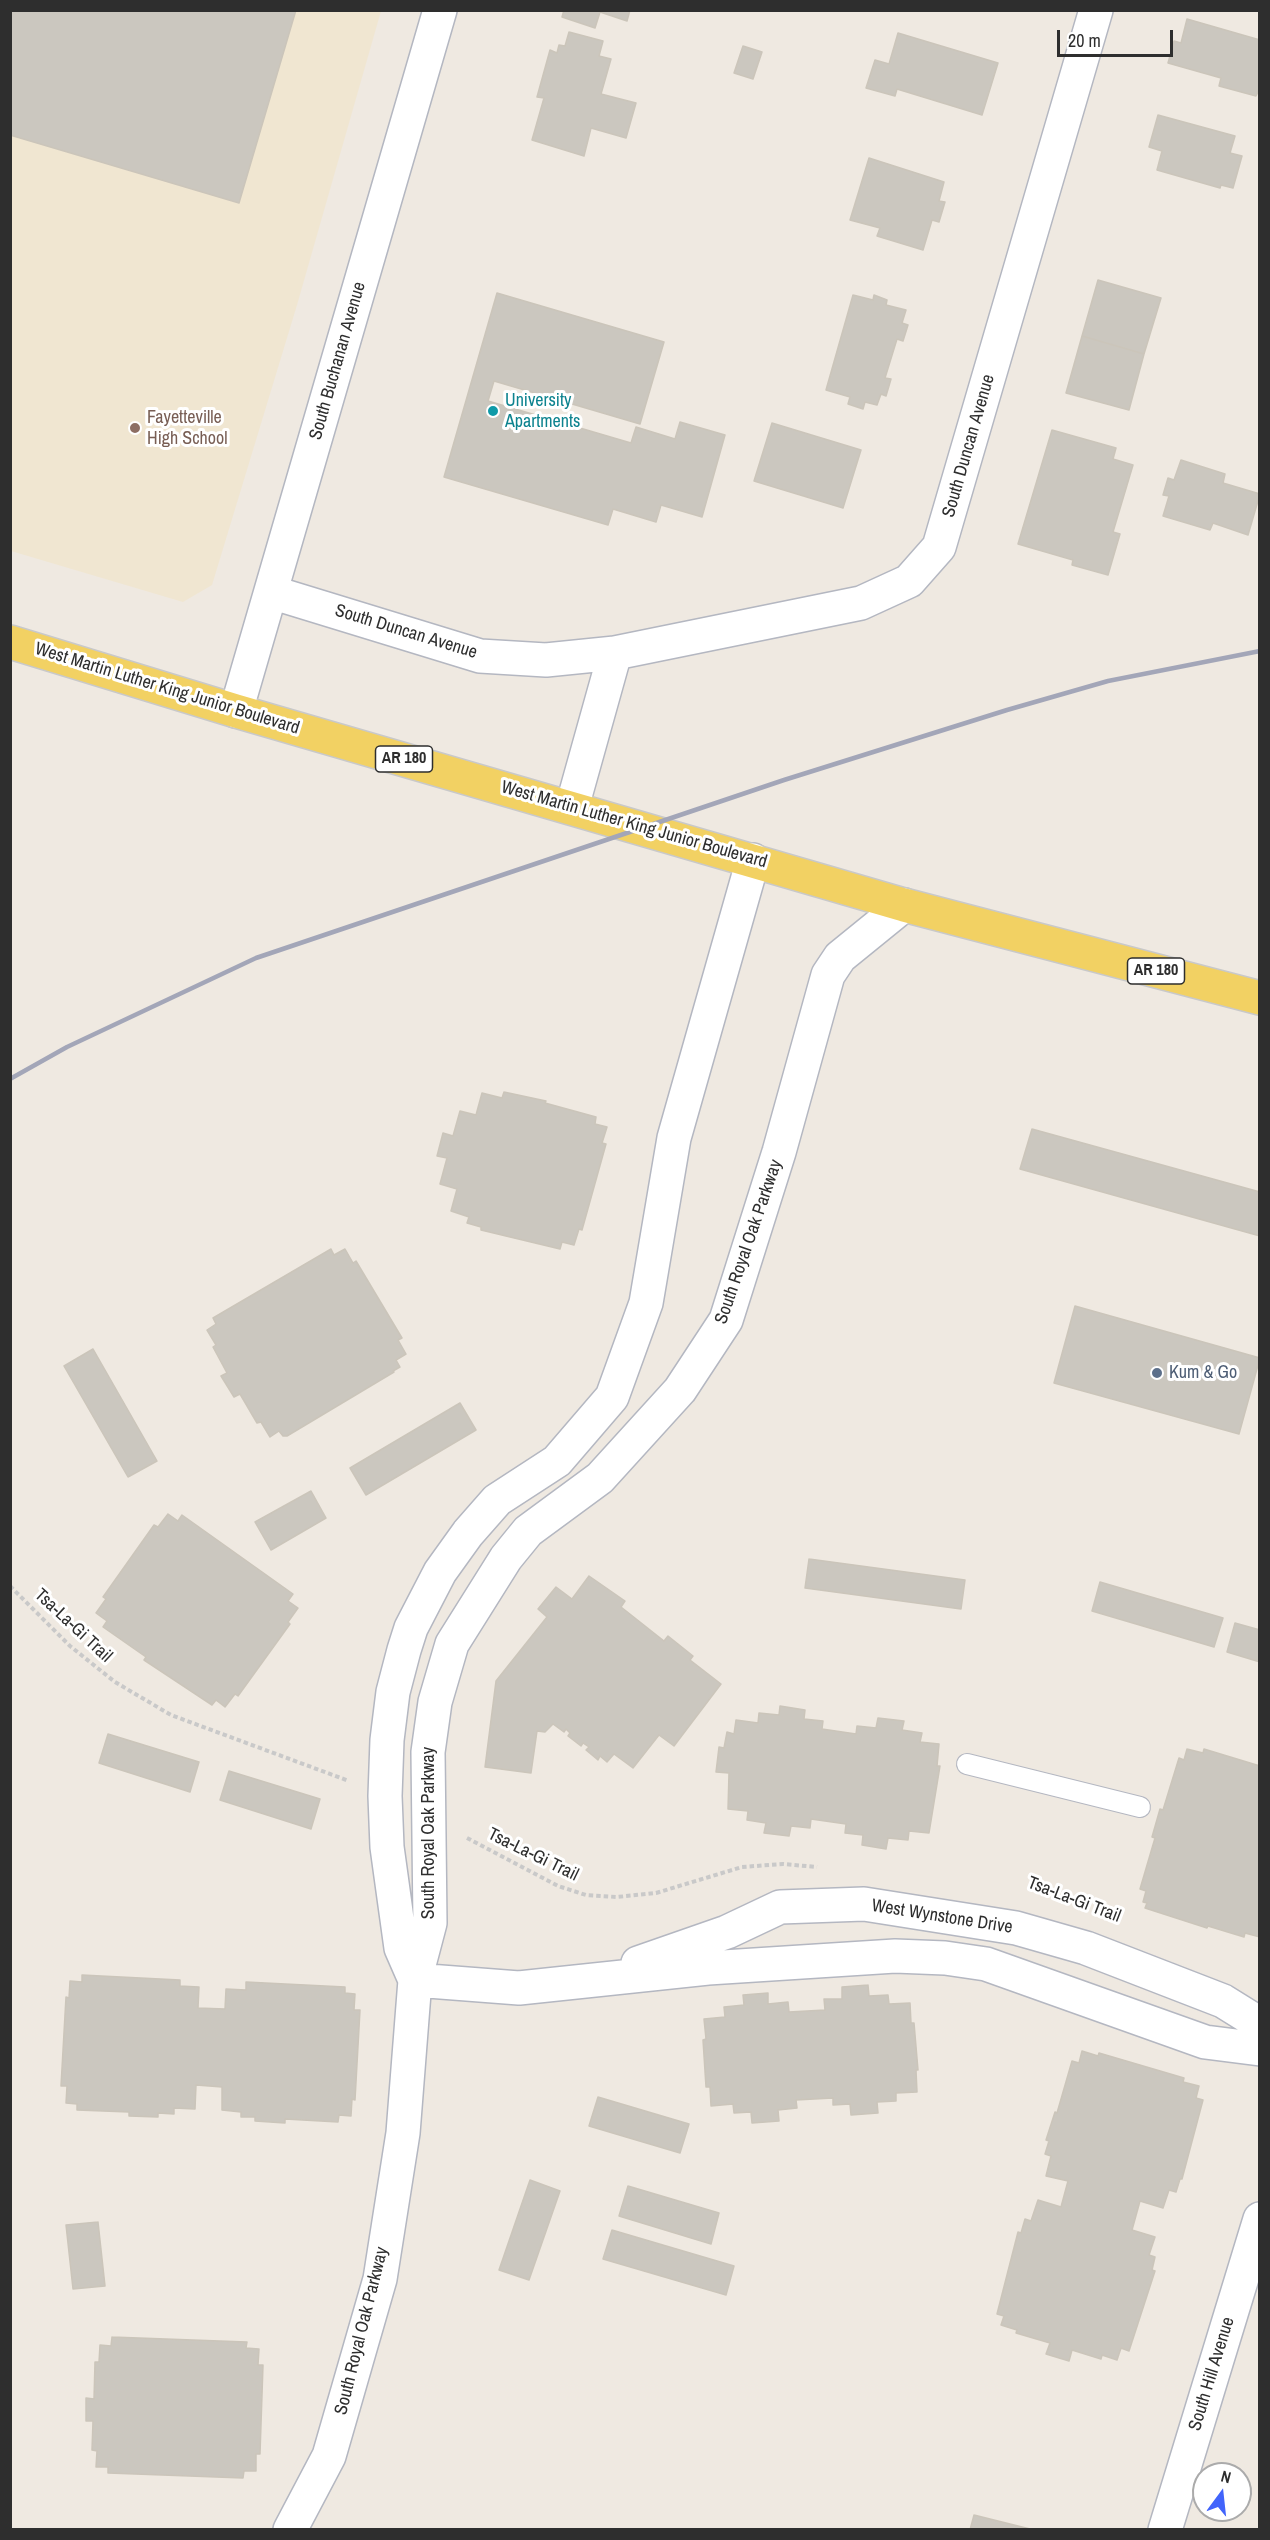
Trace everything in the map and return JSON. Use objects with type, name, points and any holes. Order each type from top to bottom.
[{"type":"main road","name":"West Martin Luther King Junior Boulevard","points":[[10,642],[236,711],[904,905],[1260,998]]},
{"type":"street","name":"South Buchanan Avenue","points":[[236,711],[440,10]]},
{"type":"street","name":"South Duncan Avenue","points":[[271,592],[480,656],[546,660],[615,653],[861,603],[909,581],[939,547],[1096,10]]},
{"type":"street","points":[[572,807],[615,653]]},
{"type":"street","name":"South Royal Oak Parkway","points":[[415,1980],[401,1948],[387,1847],[385,1796],[390,1716],[404,1650],[411,1628],[440,1572],[468,1533],[497,1500],[557,1461],[612,1397],[646,1303],[674,1138],[753,860]]},
{"type":"street","name":"South Royal Oak Parkway","points":[[290,2529],[329,2456],[380,2279],[403,2133],[415,1980],[430,1923],[428,1752],[435,1702],[452,1644],[506,1558],[528,1531],[600,1478],[680,1390],[726,1320],[779,1152],[828,975],[840,957],[904,905]]},
{"type":"street","name":"West Wynstone Drive","points":[[620,1978],[640,1962],[727,1932],[780,1907],[864,1904],[1016,1928],[1086,1948],[1223,2001],[1260,2024]]},
{"type":"street","points":[[415,1980],[519,1988],[708,1968],[895,1956],[945,1958],[986,1964],[1205,2042],[1260,2049]]},
{"type":"street","name":"South Hill Avenue","points":[[1165,2529],[1260,2219]]},
{"type":"lane","points":[[968,1764],[1140,1807]]},
{"type":"path","name":"Tsa-La-Gi Trail","points":[[10,1586],[70,1646],[115,1682],[171,1715],[385,1796]]},
{"type":"path","name":"Tsa-La-Gi Trail","points":[[428,1818],[558,1886],[586,1895],[617,1897],[656,1893],[742,1867],[783,1864],[827,1867]]},
{"type":"shaded area","name":"Fayetteville High School","points":[[10,11],[381,11],[297,305],[212,585],[183,602],[11,551]]},
{"type":"building","points":[[10,10],[296,10],[239,203],[10,135]]},
{"type":"building","points":[[564,10],[630,10],[627,21],[600,12],[595,28],[562,17]]},
{"type":"building","points":[[1187,19],[1260,40],[1260,88],[1256,96],[1219,86],[1221,78],[1168,63],[1174,41],[1181,43]]},
{"type":"building","points":[[569,32],[603,41],[599,56],[611,59],[601,94],[636,103],[626,138],[591,128],[584,156],[532,140],[544,98],[537,97],[550,50],[557,53],[559,45],[565,46]]},
{"type":"building","points":[[898,33],[998,63],[982,115],[897,89],[895,96],[866,88],[875,60],[889,64]]},
{"type":"building","points":[[743,46],[762,52],[753,79],[734,73]]},
{"type":"building","points":[[1158,115],[1235,136],[1230,153],[1242,156],[1233,188],[1221,185],[1220,188],[1157,170],[1162,151],[1149,147]]},
{"type":"building","points":[[869,158],[944,182],[939,201],[945,202],[939,222],[932,220],[923,250],[877,236],[880,228],[850,220]]},
{"type":"building","points":[[1098,280],[1161,298],[1144,354],[1082,336]]},
{"type":"building","name":"University Apartments","points":[[497,293],[664,342],[640,424],[494,381],[488,401],[631,443],[636,427],[675,439],[680,422],[725,435],[702,517],[661,505],[656,522],[613,509],[608,525],[444,477]]},
{"type":"building","points":[[853,295],[873,300],[874,295],[887,300],[886,305],[906,310],[902,323],[908,325],[903,341],[897,339],[885,378],[891,379],[886,396],[881,394],[877,405],[865,402],[863,409],[848,404],[850,397],[826,390]]},
{"type":"building","points":[[1082,336],[1144,354],[1129,410],[1066,393]]},
{"type":"building","points":[[772,423],[861,450],[843,508],[754,481]]},
{"type":"building","points":[[1052,430],[1116,448],[1113,459],[1133,465],[1113,532],[1120,534],[1108,575],[1072,565],[1073,560],[1018,544]]},
{"type":"building","points":[[1181,460],[1225,474],[1223,483],[1260,494],[1248,535],[1213,523],[1210,530],[1163,516],[1169,496],[1163,495],[1168,478],[1174,480]]},
{"type":"building","points":[[504,1092],[546,1101],[545,1103],[596,1117],[595,1124],[607,1127],[602,1143],[606,1144],[582,1230],[579,1229],[574,1245],[562,1242],[560,1249],[481,1230],[481,1227],[467,1223],[469,1217],[451,1211],[457,1189],[440,1184],[447,1158],[437,1156],[443,1133],[453,1136],[460,1111],[476,1115],[482,1093],[502,1098]]},
{"type":"building","points":[[1032,1129],[1260,1192],[1260,1236],[1020,1169]]},
{"type":"building","points":[[331,1249],[334,1255],[345,1249],[353,1263],[356,1261],[402,1338],[398,1340],[406,1354],[396,1360],[400,1367],[394,1372],[287,1436],[283,1436],[279,1431],[270,1437],[261,1422],[257,1423],[240,1394],[234,1397],[221,1376],[227,1373],[213,1347],[216,1345],[207,1330],[216,1324],[213,1318]]},
{"type":"building","name":"Kum & Go","points":[[1075,1306],[1260,1358],[1239,1434],[1054,1383]]},
{"type":"building","points":[[93,1349],[157,1461],[128,1477],[64,1366]]},
{"type":"building","points":[[460,1403],[476,1430],[366,1495],[350,1468]]},
{"type":"building","points":[[311,1491],[326,1518],[271,1550],[255,1522]]},
{"type":"building","points":[[168,1514],[178,1521],[182,1515],[293,1594],[288,1601],[298,1608],[288,1622],[290,1624],[238,1696],[235,1694],[225,1707],[216,1700],[212,1705],[144,1660],[146,1657],[103,1627],[107,1621],[96,1613],[106,1599],[103,1597],[154,1525],[158,1527]]},
{"type":"building","points":[[809,1559],[965,1580],[961,1609],[805,1588]]},
{"type":"building","points":[[589,1576],[625,1601],[621,1607],[664,1641],[668,1636],[693,1656],[690,1660],[721,1684],[674,1746],[659,1735],[633,1768],[614,1754],[607,1762],[600,1756],[598,1760],[586,1750],[589,1747],[583,1743],[581,1746],[568,1736],[570,1733],[566,1729],[564,1732],[553,1724],[545,1732],[537,1731],[531,1773],[485,1767],[496,1681],[547,1617],[538,1609],[556,1587],[572,1599]]},
{"type":"building","points":[[1100,1582],[1223,1618],[1214,1647],[1092,1611]]},
{"type":"building","points":[[1235,1623],[1260,1630],[1260,1662],[1227,1652]]},
{"type":"building","points":[[780,1706],[805,1710],[804,1719],[823,1721],[822,1729],[856,1734],[857,1726],[876,1728],[878,1718],[904,1721],[902,1730],[922,1733],[920,1742],[939,1744],[937,1766],[940,1766],[929,1833],[909,1831],[908,1840],[888,1838],[886,1849],[862,1845],[863,1835],[845,1833],[846,1824],[811,1819],[810,1828],[791,1826],[789,1836],[764,1833],[766,1823],[747,1820],[748,1811],[728,1809],[729,1773],[716,1772],[719,1747],[724,1748],[727,1732],[734,1734],[736,1720],[758,1723],[759,1713],[779,1715]]},
{"type":"building","points":[[108,1734],[199,1762],[190,1792],[99,1763]]},
{"type":"building","points":[[1187,1749],[1203,1753],[1204,1749],[1260,1766],[1260,1937],[1245,1933],[1244,1937],[1208,1926],[1207,1928],[1145,1908],[1147,1903],[1143,1902],[1146,1891],[1140,1889],[1155,1838],[1152,1837],[1179,1758],[1184,1760]]},
{"type":"building","points":[[229,1771],[320,1799],[311,1829],[220,1800]]},
{"type":"building","points":[[82,1975],[180,1980],[180,1986],[199,1987],[198,2008],[225,2009],[226,1989],[246,1990],[246,1982],[345,1987],[345,1993],[355,1994],[354,2010],[360,2010],[355,2100],[352,2099],[351,2116],[339,2115],[338,2122],[285,2119],[285,2123],[255,2121],[255,2117],[241,2117],[241,2112],[222,2110],[222,2087],[196,2085],[195,2109],[174,2108],[174,2114],[158,2113],[158,2117],[129,2116],[129,2112],[77,2110],[77,2104],[66,2103],[67,2086],[61,2086],[66,1997],[69,1998],[70,1981],[82,1982]]},
{"type":"building","points":[[868,1985],[869,1996],[888,1995],[889,2004],[910,2003],[918,2070],[916,2070],[917,2092],[896,2093],[896,2101],[877,2102],[878,2113],[851,2115],[850,2104],[833,2105],[833,2098],[796,2100],[797,2108],[778,2110],[779,2121],[752,2123],[751,2112],[734,2113],[733,2104],[711,2106],[710,2087],[706,2087],[704,2019],[725,2017],[724,2007],[744,2005],[743,1995],[768,1993],[768,2004],[788,2002],[789,2012],[825,2010],[824,1999],[842,1999],[842,1987]]},
{"type":"building","points":[[1082,2051],[1098,2056],[1099,2053],[1184,2078],[1183,2082],[1199,2086],[1196,2098],[1203,2100],[1182,2179],[1180,2179],[1176,2192],[1169,2190],[1163,2208],[1140,2201],[1132,2230],[1155,2237],[1149,2255],[1155,2257],[1152,2270],[1155,2271],[1129,2351],[1121,2348],[1117,2360],[1102,2355],[1101,2359],[1072,2350],[1069,2361],[1046,2354],[1050,2343],[1016,2333],[1017,2330],[1001,2325],[1004,2316],[997,2314],[1018,2232],[1021,2233],[1025,2219],[1031,2221],[1038,2200],[1061,2207],[1068,2181],[1046,2176],[1051,2156],[1045,2154],[1049,2141],[1046,2140],[1055,2112],[1057,2113],[1072,2061],[1079,2063]]},
{"type":"building","points":[[598,2097],[689,2124],[680,2153],[589,2126]]},
{"type":"building","points":[[530,2180],[560,2191],[529,2280],[499,2270]]},
{"type":"building","points":[[628,2186],[719,2213],[711,2244],[619,2216]]},
{"type":"building","points":[[98,2222],[105,2286],[73,2289],[66,2225]]},
{"type":"building","points":[[612,2230],[734,2266],[726,2295],[603,2259]]},
{"type":"building","points":[[112,2337],[247,2342],[246,2348],[259,2349],[258,2365],[263,2365],[260,2454],[256,2454],[256,2471],[244,2471],[243,2478],[108,2473],[108,2467],[96,2467],[97,2451],[92,2450],[93,2421],[86,2421],[86,2398],[94,2399],[95,2362],[99,2362],[100,2345],[111,2346]]},
{"type":"building","points":[[974,2515],[1034,2530],[970,2530]]},
{"type":"railway","points":[[10,1079],[67,1047],[256,958],[784,780],[1007,710],[1108,681],[1260,651]]},
{"type":"place","name":"University Apartments","points":[[493,411]]},
{"type":"place","name":"Fayetteville High School","points":[[135,428]]},
{"type":"place","name":"Kum & Go","points":[[1157,1373]]}]
